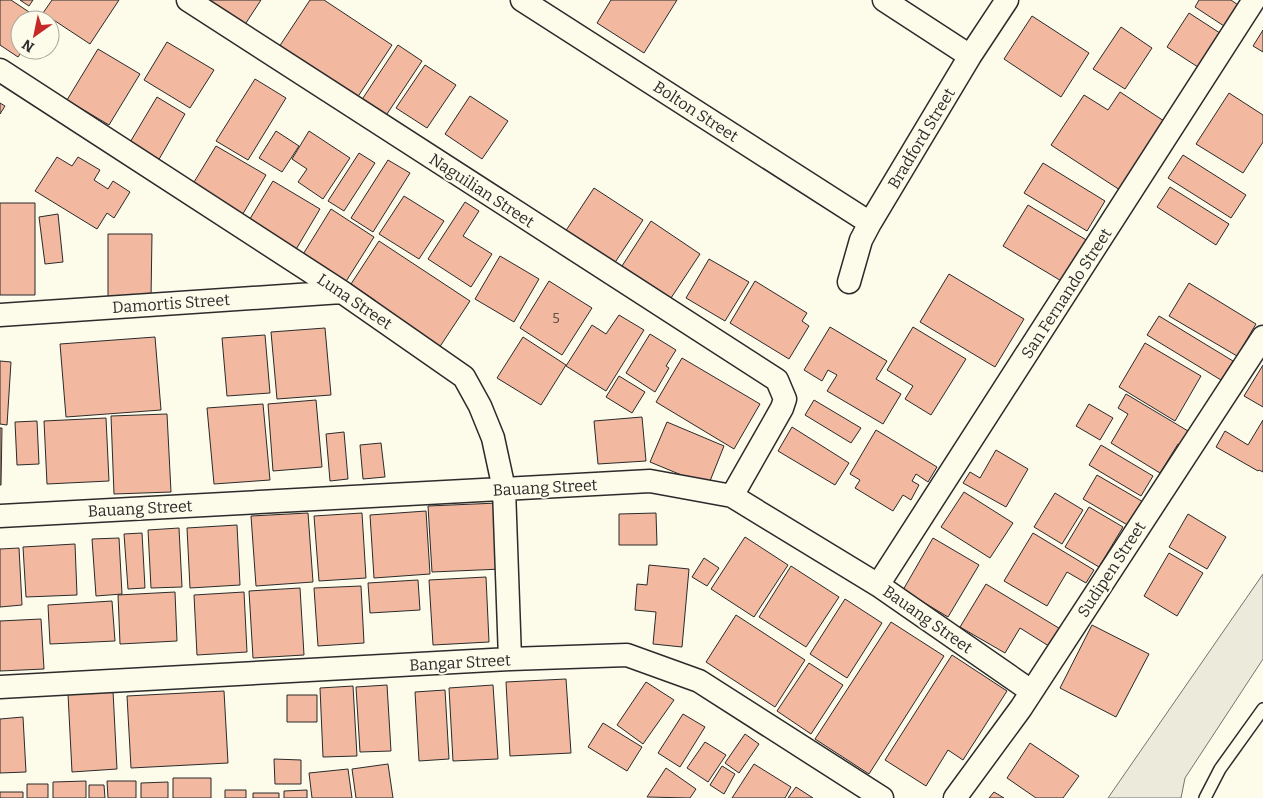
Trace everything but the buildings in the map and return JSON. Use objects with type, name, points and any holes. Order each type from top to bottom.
[{"type":"street","name":"Naguilian Street","points":[[188,0],[777,380],[785,398],[782,408],[732,496]]},
{"type":"street","name":"Bolton Street","points":[[522,0],[870,223]]},
{"type":"street","points":[[884,0],[970,56]]},
{"type":"street","name":"Bradford Street","points":[[849,282],[861,240],[870,223],[970,56],[1007,0]]},
{"type":"street","name":"San Fernando Street","points":[[878,585],[1254,0]]},
{"type":"street","name":"Luna Street","points":[[0,70],[342,292],[464,377],[480,406],[493,438],[504,489],[510,659]]},
{"type":"street","name":"Damortis Street","points":[[0,315],[342,292]]},
{"type":"street","name":"Sudipen Street","points":[[955,798],[1021,708],[1263,336]]},
{"type":"street","name":"Bauang Street","points":[[0,516],[650,481],[732,496],[878,585],[1031,690]]},
{"type":"street","name":"Bangar Street","points":[[0,687],[510,659],[627,655],[699,681],[882,798]]},
{"type":"lane","points":[[1205,798],[1220,769],[1263,709]]},
{"type":"shaded area","points":[[1263,574],[1263,659],[1185,778],[1181,798],[1108,798]]}]
